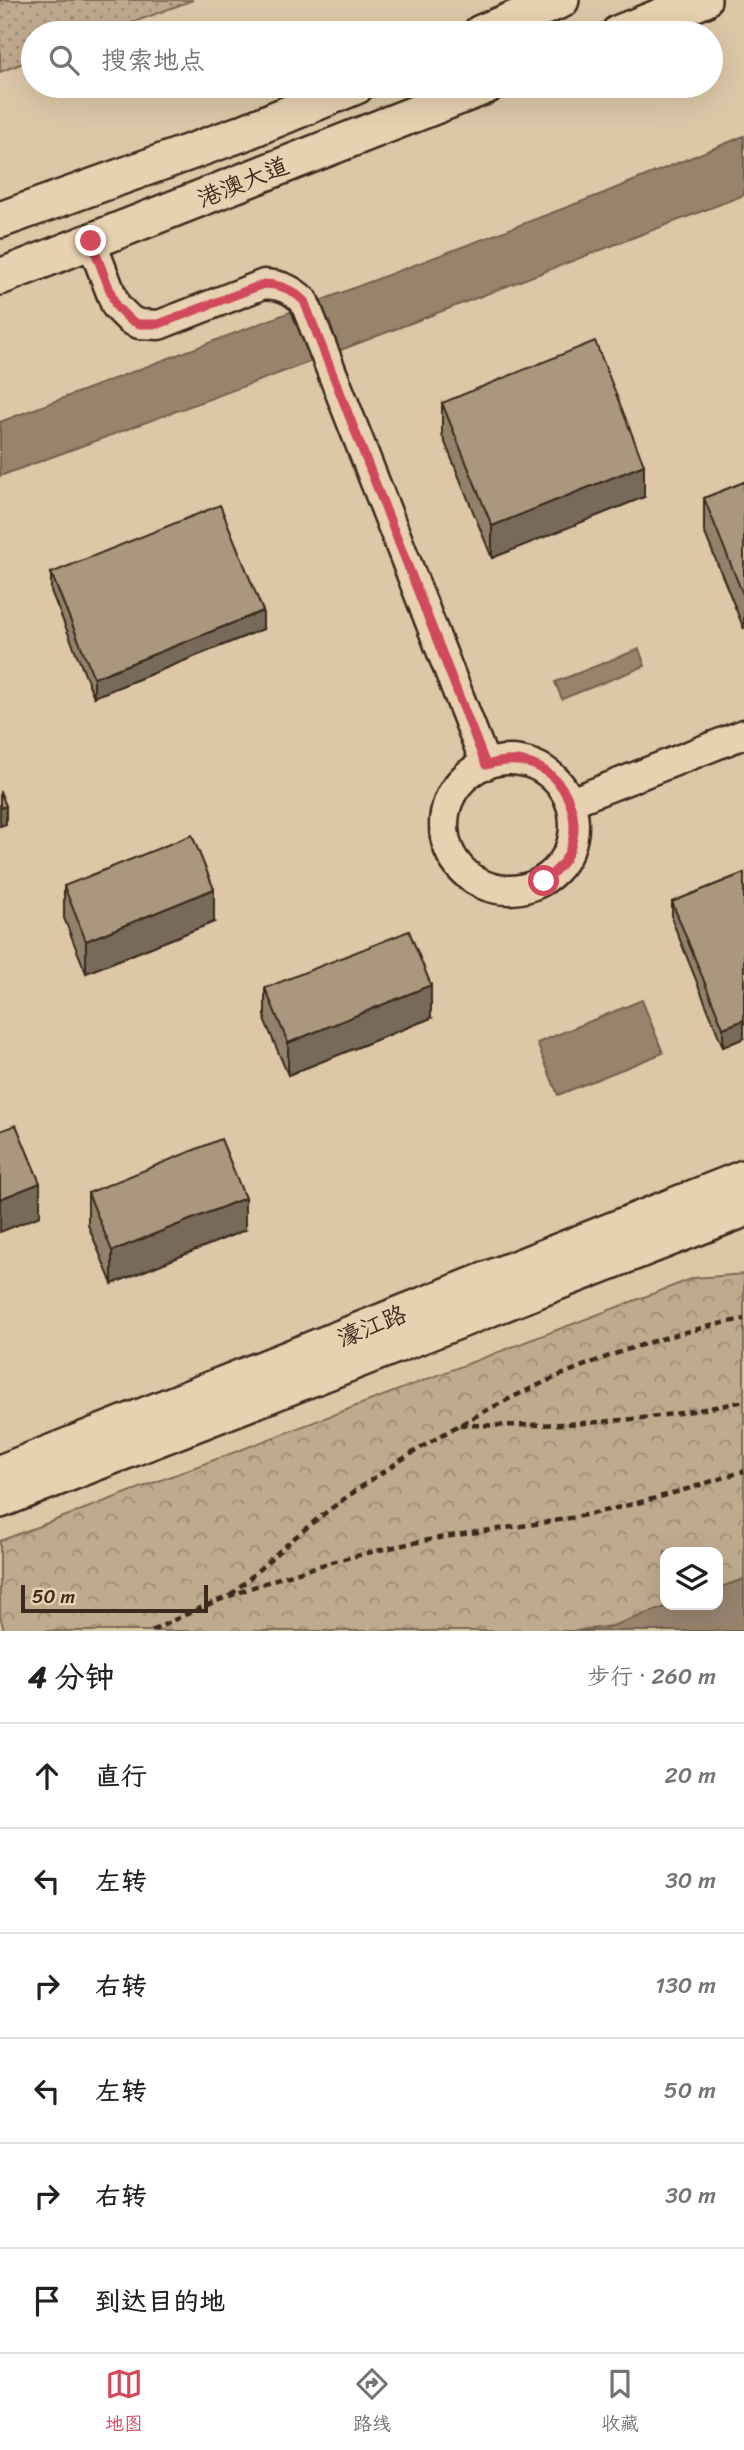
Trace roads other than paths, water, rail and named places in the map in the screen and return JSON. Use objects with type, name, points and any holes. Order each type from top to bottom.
[{"type":"main road","points":[[510,21],[561,0]]},
{"type":"main road","points":[[650,21],[703,0]]},
{"type":"main road","name":"港澳大道","points":[[0,220],[240,134],[327,98]]},
{"type":"main road","name":"港澳大道","points":[[0,277],[454,98]]},
{"type":"main road","name":"濠江路","points":[[0,1474],[744,1178]]},
{"type":"main road","name":"濠江路","points":[[0,1500],[744,1209]]},
{"type":"main road","points":[[630,1254],[744,1234]]},
{"type":"lane","points":[[91,241],[116,306],[130,320],[139,324],[159,324],[264,284],[293,290],[304,301],[486,765]]},
{"type":"lane","points":[[570,802],[744,734]]},
{"type":"lane","points":[[519,761],[536,766],[562,787],[570,802],[574,837],[568,854],[558,869],[544,881],[528,888],[509,891],[483,884],[461,869],[451,854],[445,837],[444,820],[448,802],[457,786],[486,765],[519,761]]}]
